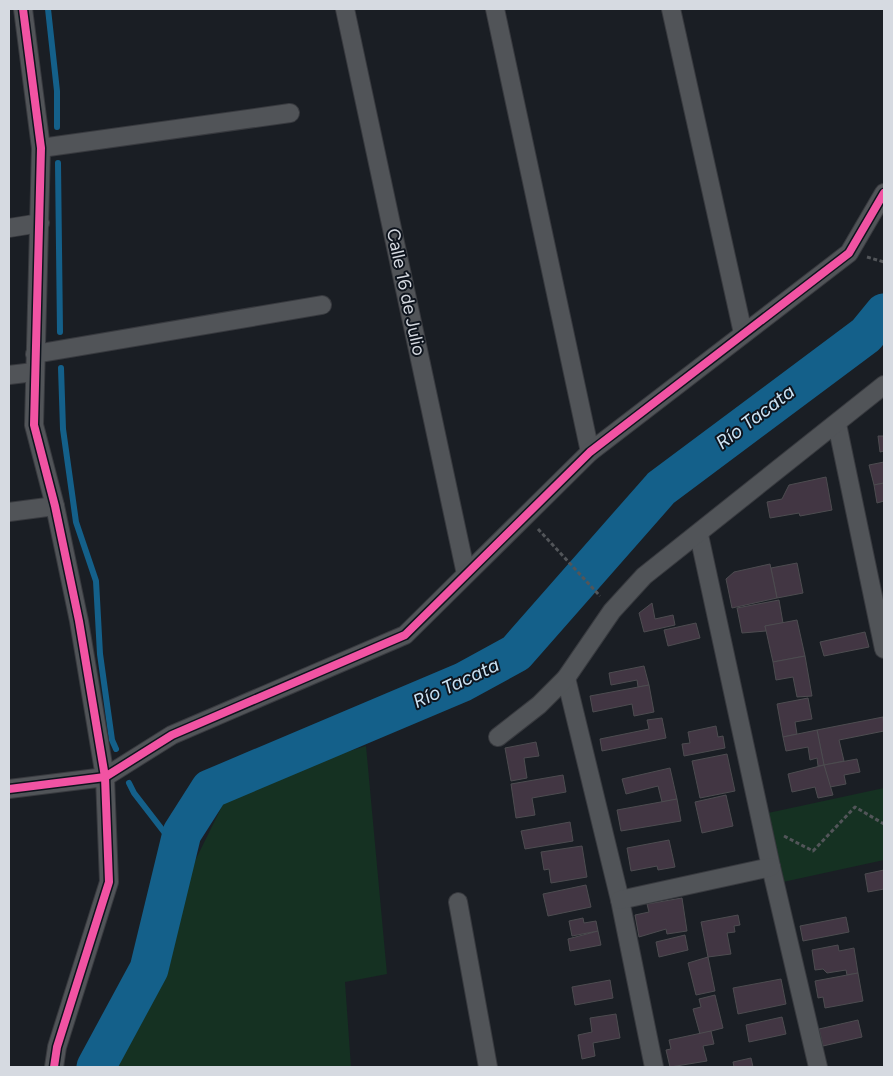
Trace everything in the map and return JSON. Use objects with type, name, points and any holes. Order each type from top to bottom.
[{"type":"street","name":"Calle 16 de Julio","points":[[345,9],[466,574]]},
{"type":"street","points":[[495,9],[590,452]]},
{"type":"street","points":[[671,9],[743,333]]},
{"type":"street","points":[[18,14],[41,148],[34,425],[55,506],[79,621],[105,777],[109,882],[58,1048],[54,1067]]},
{"type":"street","points":[[41,148],[290,113]]},
{"type":"street","points":[[9,789],[105,777],[172,735],[405,635],[590,452],[849,253],[884,193]]},
{"type":"street","points":[[9,228],[40,223]]},
{"type":"street","points":[[35,354],[322,305]]},
{"type":"street","points":[[9,375],[34,372]]},
{"type":"street","points":[[498,736],[539,705],[566,678],[612,611],[644,576],[699,535],[884,385]]},
{"type":"street","points":[[836,424],[884,649]]},
{"type":"street","points":[[9,512],[55,506]]},
{"type":"street","points":[[699,535],[770,867],[818,1067]]},
{"type":"street","points":[[566,678],[620,900],[654,1067]]},
{"type":"street","points":[[620,900],[770,867]]},
{"type":"street","points":[[458,902],[488,1067]]},
{"type":"path","points":[[526,516],[593,588]]},
{"type":"path","points":[[762,824],[813,851],[855,807],[884,824]]},
{"type":"green space","points":[[366,746],[387,974],[345,982],[351,1067],[116,1067],[122,1041],[163,962],[193,865],[226,798],[262,778]]},
{"type":"green space","points":[[884,788],[884,860],[783,882],[768,813]]},
{"type":"building","points":[[878,436],[884,436],[884,451],[880,452]]},
{"type":"building","points":[[884,462],[884,483],[874,485],[869,465]]},
{"type":"building","points":[[826,477],[832,510],[800,516],[799,513],[770,518],[767,502],[782,499],[789,485]]},
{"type":"building","points":[[884,483],[884,501],[877,503],[874,485]]},
{"type":"building","points":[[797,563],[803,593],[777,598],[771,568]]},
{"type":"building","points":[[770,564],[777,598],[732,608],[726,579],[734,572]]},
{"type":"building","points":[[779,600],[783,623],[765,626],[766,631],[742,633],[737,608]]},
{"type":"building","points":[[652,603],[655,619],[673,615],[675,625],[644,632],[639,613]]},
{"type":"building","points":[[797,620],[805,656],[773,662],[765,626]]},
{"type":"building","points":[[696,623],[700,638],[668,646],[664,630]]},
{"type":"building","points":[[865,632],[869,647],[824,656],[820,642]]},
{"type":"building","points":[[805,656],[812,696],[797,697],[793,677],[776,680],[773,662]]},
{"type":"building","points":[[644,666],[649,685],[638,687],[637,680],[611,685],[609,673]]},
{"type":"building","points":[[649,685],[654,712],[634,716],[632,704],[593,712],[590,696]]},
{"type":"building","points":[[808,698],[812,719],[795,722],[797,734],[783,737],[777,704]]},
{"type":"building","points":[[883,717],[884,731],[839,740],[844,761],[824,765],[817,730]]},
{"type":"building","points":[[662,718],[666,738],[602,751],[600,739],[649,729],[647,720]]},
{"type":"building","points":[[716,726],[718,737],[723,736],[725,748],[684,756],[682,744],[690,743],[688,732]]},
{"type":"building","points":[[817,730],[824,765],[818,766],[817,758],[810,760],[808,747],[786,751],[783,737]]},
{"type":"building","points":[[536,742],[539,756],[524,758],[527,778],[511,781],[505,748]]},
{"type":"building","points":[[727,754],[735,791],[700,798],[692,761]]},
{"type":"building","points":[[857,759],[860,772],[844,775],[846,784],[830,787],[824,765]]},
{"type":"building","points":[[824,765],[833,795],[818,798],[815,787],[792,792],[788,774]]},
{"type":"building","points":[[670,768],[677,799],[662,802],[658,786],[626,794],[622,779]]},
{"type":"building","points":[[563,775],[566,792],[532,798],[535,815],[516,818],[511,784]]},
{"type":"building","points":[[726,795],[733,826],[702,833],[695,802]]},
{"type":"building","points":[[677,799],[681,821],[621,831],[617,810]]},
{"type":"building","points":[[570,822],[573,841],[525,849],[521,831]]},
{"type":"building","points":[[669,840],[675,867],[658,870],[657,866],[631,871],[627,848]]},
{"type":"building","points":[[582,846],[587,877],[551,883],[549,869],[544,870],[541,852]]},
{"type":"building","points":[[884,870],[884,889],[868,892],[865,874]]},
{"type":"building","points":[[586,885],[591,907],[548,916],[543,894]]},
{"type":"building","points":[[682,898],[687,931],[667,934],[666,929],[639,937],[635,915],[649,912],[647,904]]},
{"type":"building","points":[[738,915],[740,925],[734,926],[735,932],[727,933],[731,954],[708,957],[701,922]]},
{"type":"building","points":[[846,917],[849,932],[803,941],[800,926]]},
{"type":"building","points":[[583,918],[584,923],[596,921],[598,931],[572,936],[569,921]]},
{"type":"building","points":[[598,931],[601,945],[570,951],[568,939]]},
{"type":"building","points":[[685,935],[688,950],[659,957],[656,942]]},
{"type":"building","points":[[838,945],[839,951],[854,948],[858,973],[847,975],[846,970],[827,973],[823,969],[815,970],[812,950]]},
{"type":"building","points":[[708,957],[715,991],[696,995],[688,963]]},
{"type":"building","points":[[858,973],[863,1001],[825,1008],[823,997],[818,998],[815,981]]},
{"type":"building","points":[[781,979],[786,1004],[738,1014],[733,988]]},
{"type":"building","points":[[610,980],[613,998],[575,1005],[572,987]]},
{"type":"building","points":[[715,995],[723,1028],[700,1034],[693,1009],[701,1007],[699,999]]},
{"type":"building","points":[[616,1014],[620,1038],[593,1043],[595,1056],[582,1059],[578,1035],[592,1032],[590,1018]]},
{"type":"building","points":[[782,1017],[786,1034],[749,1042],[746,1025]]},
{"type":"building","points":[[858,1020],[862,1037],[823,1046],[819,1029]]},
{"type":"building","points":[[711,1031],[714,1044],[703,1046],[707,1061],[670,1067],[666,1050],[671,1049],[669,1040]]},
{"type":"building","points":[[751,1058],[753,1067],[734,1067],[733,1062]]},
{"type":"waterway","points":[[48,9],[57,91],[57,127]]},
{"type":"waterway","points":[[58,163],[60,332]]},
{"type":"waterway","name":"Río Tacata","points":[[96,1067],[149,969],[182,833],[210,789],[463,682],[516,653],[661,488],[866,335],[884,313]]},
{"type":"waterway","points":[[61,368],[63,429],[76,522],[96,581],[100,654],[112,740],[116,749]]},
{"type":"waterway","points":[[129,783],[134,793],[178,850]]},
{"type":"cycle path","points":[[23,9],[41,148],[34,425],[55,506],[79,621],[105,777],[109,882],[57,1047],[54,1067]]},
{"type":"cycle path","points":[[9,789],[105,777],[172,735],[405,635],[590,452],[849,253],[884,193]]}]
